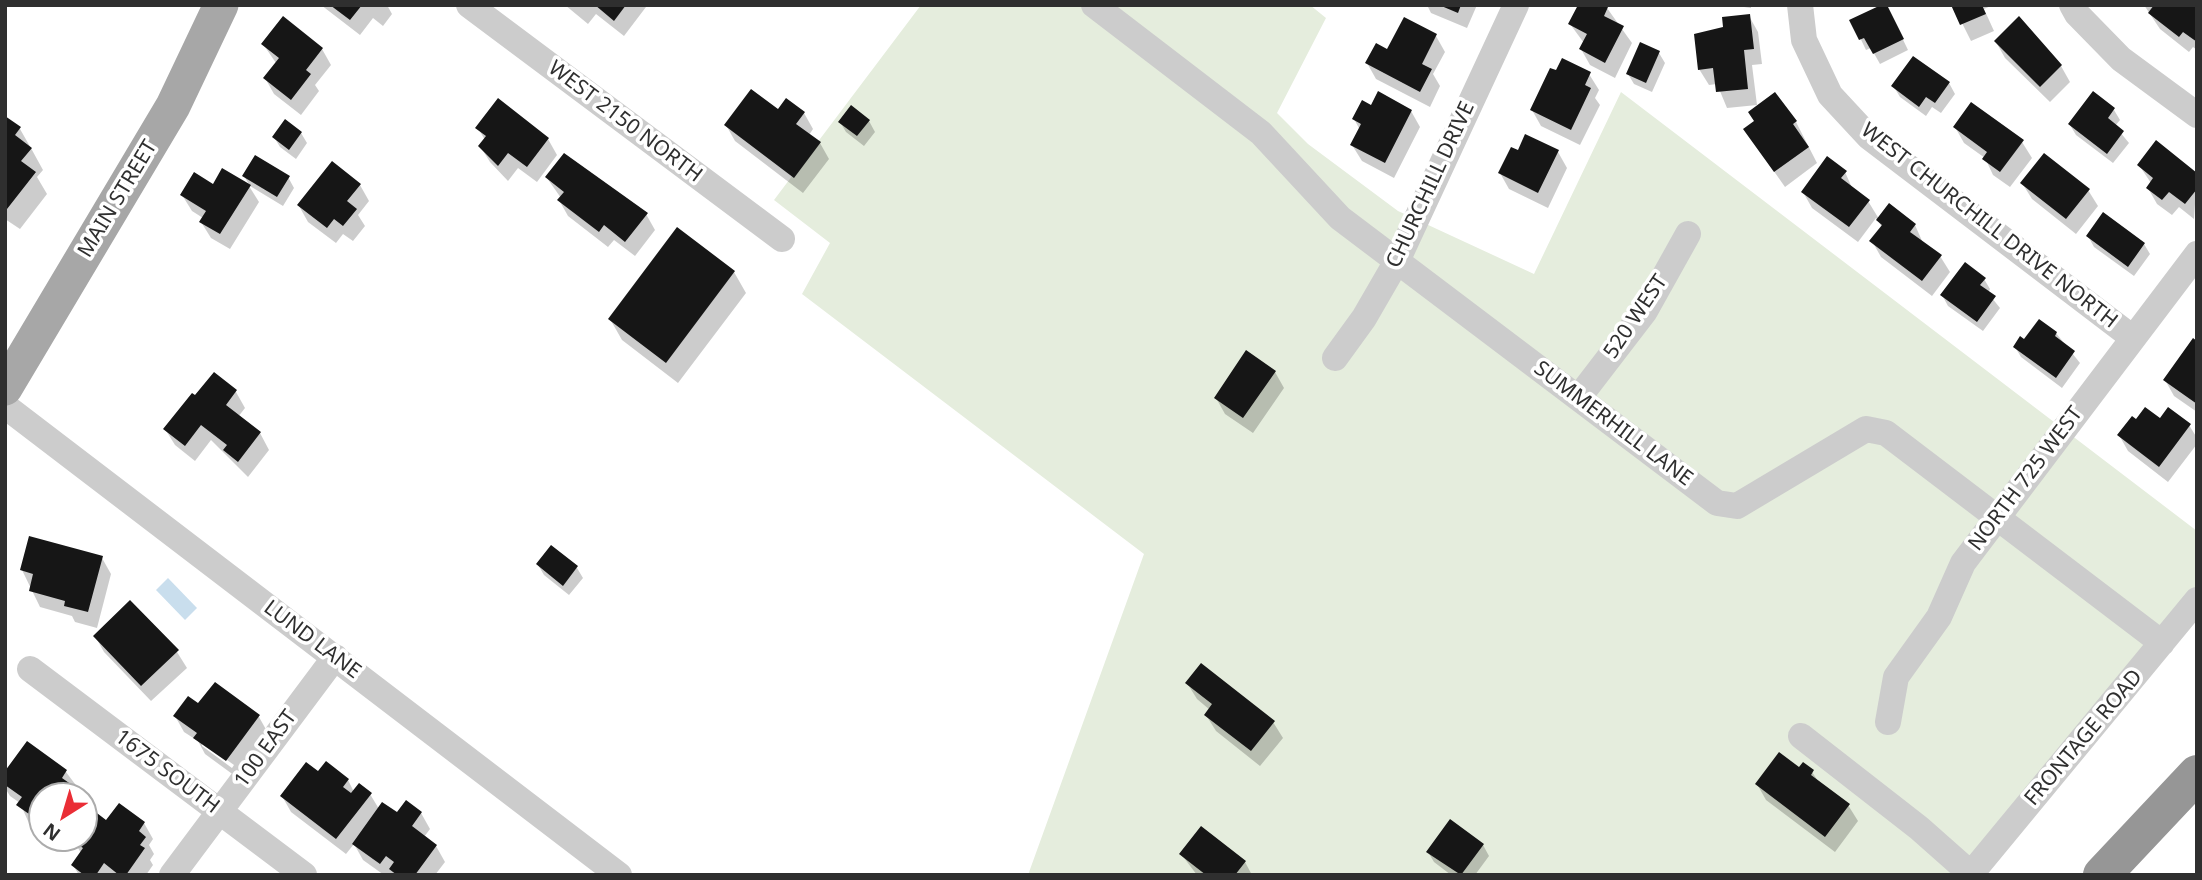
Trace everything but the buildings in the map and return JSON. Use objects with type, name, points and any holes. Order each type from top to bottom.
[{"type":"highway","points":[[2102,875],[2197,774]]},
{"type":"highway","points":[[2124,875],[2197,786]]},
{"type":"main road","name":"MAIN STREET","points":[[5,388],[173,106],[221,5]]},
{"type":"street","name":"WEST 2150 NORTH","points":[[469,5],[782,239]]},
{"type":"street","name":"SUMMERHILL LANE","points":[[1094,5],[1261,133],[1340,218],[1717,503],[1737,506],[1866,429],[1885,433],[2162,643]]},
{"type":"street","name":"CHURCHILL DRIVE","points":[[1335,358],[1364,318],[1397,261],[1516,5]]},
{"type":"street","name":"WEST CHURCHILL DRIVE NORTH","points":[[1800,5],[1804,40],[1830,95],[1869,137],[2133,338]]},
{"type":"street","points":[[2072,5],[2077,14],[2121,59],[2197,115]]},
{"type":"street","name":"520 WEST","points":[[1579,397],[1645,311],[1688,233]]},
{"type":"street","name":"NORTH 725 WEST","points":[[1888,722],[1896,677],[1939,617],[1963,563],[2197,254]]},
{"type":"street","name":"LUND LANE","points":[[5,406],[619,875]]},
{"type":"street","name":"FRONTAGE ROAD","points":[[1970,874],[2197,600]]},
{"type":"street","name":"100 EAST","points":[[172,875],[335,657]]},
{"type":"street","name":"1675 SOUTH","points":[[30,669],[304,875]]},
{"type":"street","points":[[1801,736],[1919,828],[1970,874]]},
{"type":"green space","points":[[921,5],[1310,5],[1326,18],[1277,113],[1308,144],[1398,211],[1534,274],[1621,92],[2197,531],[2197,589],[1977,875],[1028,875],[1144,554],[802,294],[830,243],[774,200]]},
{"type":"water","points":[[168,578],[197,608],[185,620],[156,590]]}]
